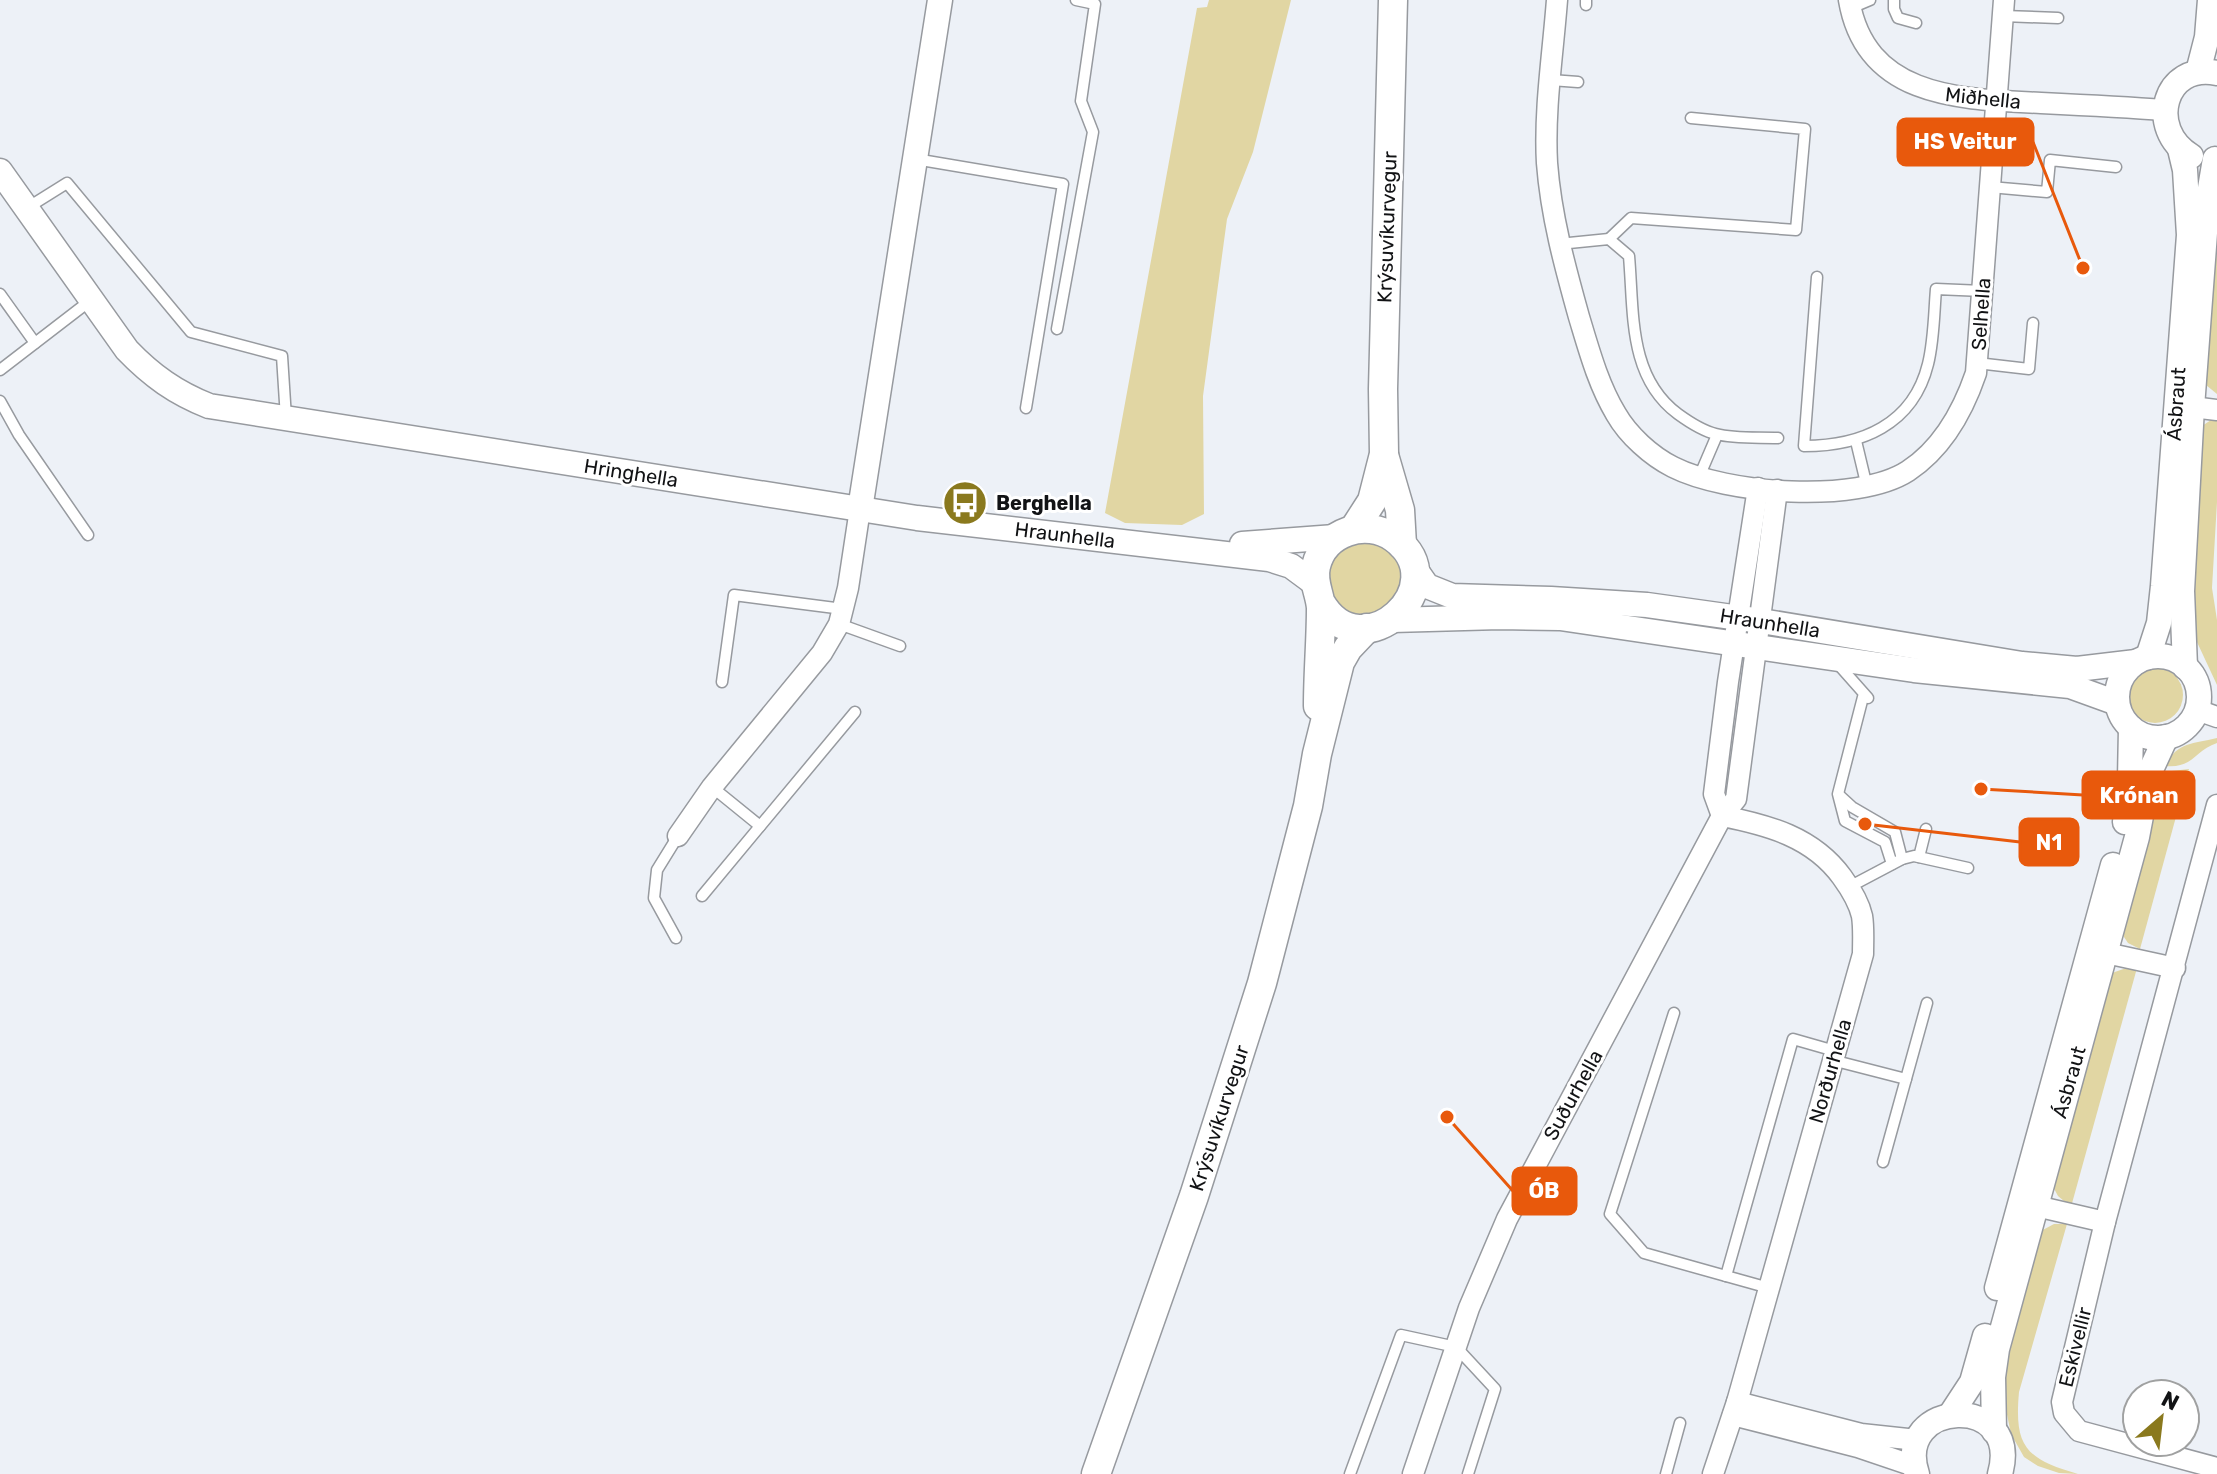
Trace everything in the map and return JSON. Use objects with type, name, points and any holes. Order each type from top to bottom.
[{"type":"main road","name":"Krýsuvíkurvegur","points":[[1393,0],[1384,454],[1400,510],[1407,555]]},
{"type":"main road","name":"Krýsuvíkurvegur","points":[[1345,533],[1372,501],[1384,454]]},
{"type":"main road","points":[[1380,531],[1407,555],[1414,585],[1411,597],[1405,608],[1380,624],[1353,627],[1340,622],[1318,593],[1318,558],[1345,533],[1380,531]]},
{"type":"main road","name":"Krýsuvíkurvegur","points":[[1317,754],[1318,593]]},
{"type":"main road","name":"Krýsuvíkurvegur","points":[[1096,1474],[1235,1073],[1308,806],[1317,754],[1340,662],[1348,648],[1380,624]]},
{"type":"street","points":[[678,836],[712,787],[822,653],[841,616],[940,0]]},
{"type":"street","name":"Selhella","points":[[1557,0],[1547,161],[1559,244],[1601,385],[1617,416],[1640,444],[1671,466],[1699,477],[1768,489],[1839,491],[1867,487],[1907,472],[1944,438],[1967,401],[1977,363],[2004,8]]},
{"type":"street","points":[[2164,110],[2175,86],[2186,77],[2207,72],[2210,0]]},
{"type":"street","name":"Miðhella","points":[[1856,3],[1867,46],[1897,76],[1927,91],[1996,101],[2164,110]]},
{"type":"street","name":"Ásbraut","points":[[2142,659],[2159,623],[2189,235],[2185,170],[2180,149],[2170,138],[2165,125],[2164,110]]},
{"type":"street","points":[[2180,149],[2191,156],[2216,159]]},
{"type":"street","name":"Ásbraut","points":[[2185,667],[2182,591],[2192,407],[2207,206],[2216,159]]},
{"type":"street","name":"Hringhella","points":[[0,171],[127,350],[152,375],[183,395],[209,406],[860,509]]},
{"type":"street","points":[[2192,407],[2217,410]]},
{"type":"street","points":[[1722,816],[1714,794],[1746,646],[1768,489]]},
{"type":"street","name":"Hraunhella","points":[[860,509],[947,527],[1281,561],[1318,593]]},
{"type":"street","name":"Hraunhella","points":[[1176,548],[1345,533]]},
{"type":"street","name":"Hraunhella","points":[[1407,555],[1427,586],[1452,596],[1647,605],[2022,664],[2077,669],[2142,659]]},
{"type":"street","name":"Hraunhella","points":[[1380,624],[1500,617],[1560,618],[1834,659],[2070,686],[2117,703]]},
{"type":"street","points":[[2168,657],[2185,667],[2198,686],[2207,713],[2190,722],[2180,732],[2166,737],[2148,737],[2124,721],[2117,703],[2123,675],[2142,659],[2168,657]]},
{"type":"street","name":"Ásbraut","points":[[1951,1414],[1972,1382],[1979,1361],[2016,1210],[2124,827],[2130,779],[2131,728]]},
{"type":"street","name":"Ásbraut","points":[[2004,1473],[2001,1444],[1994,1431],[1993,1377],[1997,1349],[2137,837],[2149,774],[2166,737]]},
{"type":"street","name":"Eskivellir","points":[[2210,1469],[2079,1431],[2064,1413],[2062,1402],[2105,1222],[2217,805]]},
{"type":"street","name":"Norðurhella","points":[[1713,1474],[1735,1408],[1863,954],[1861,914],[1849,887],[1832,863],[1800,839],[1761,824],[1722,816]]},
{"type":"street","name":"Suðurhella","points":[[1413,1474],[1456,1347],[1507,1219],[1722,816]]},
{"type":"street","points":[[2106,953],[2175,968]]},
{"type":"street","points":[[2036,1206],[2105,1222]]},
{"type":"street","points":[[1735,1408],[1858,1447],[1916,1470],[1917,1440],[1937,1419],[1951,1414],[1975,1416],[1994,1431]]},
{"type":"street","points":[[1735,1408],[1861,1434],[1917,1440]]},
{"type":"lane","points":[[1057,329],[1093,132],[1081,101],[1095,4],[1076,0]]},
{"type":"lane","points":[[1894,0],[1898,18],[1916,23]]},
{"type":"lane","points":[[2004,8],[2058,18]]},
{"type":"lane","points":[[1551,80],[1578,82]]},
{"type":"lane","points":[[1559,244],[1609,239],[1631,218],[1796,230],[1805,129],[1691,118]]},
{"type":"lane","points":[[915,159],[1063,184],[1026,408]]},
{"type":"lane","points":[[1990,187],[2047,192],[2050,160],[2116,167]]},
{"type":"lane","points":[[27,208],[67,183],[191,332],[282,356],[286,418]]},
{"type":"lane","points":[[1609,239],[1629,256],[1638,353],[1647,380],[1665,404],[1717,435],[1778,438]]},
{"type":"lane","points":[[1817,277],[1804,446],[1840,445],[1856,441],[1891,421],[1917,391],[1929,361],[1936,289],[1983,291]]},
{"type":"lane","points":[[0,294],[35,343]]},
{"type":"lane","points":[[0,370],[92,298]]},
{"type":"lane","points":[[1977,363],[2029,369],[2033,323]]},
{"type":"lane","points":[[0,401],[19,435],[88,535]]},
{"type":"lane","points":[[1699,477],[1717,435]]},
{"type":"lane","points":[[1856,441],[1867,487]]},
{"type":"lane","points":[[722,682],[734,595],[841,616],[900,646]]},
{"type":"lane","points":[[1834,659],[1866,698],[1838,794],[1845,821],[1885,842],[1897,862]]},
{"type":"lane","points":[[702,896],[855,712]]},
{"type":"lane","points":[[712,787],[760,826]]},
{"type":"lane","points":[[1919,857],[1926,829]]},
{"type":"lane","points":[[676,938],[654,898],[657,870],[678,836]]},
{"type":"lane","points":[[1849,887],[1897,862],[1919,857],[1968,868]]},
{"type":"lane","points":[[1883,1162],[1927,1003]]},
{"type":"lane","points":[[1674,1013],[1610,1214],[1644,1253],[1769,1288]]},
{"type":"lane","points":[[1726,1276],[1793,1039],[1906,1079]]},
{"type":"lane","points":[[1350,1474],[1401,1335],[1456,1347],[1495,1389],[1468,1474]]},
{"type":"lane","points":[[1666,1474],[1680,1423]]},
{"type":"shaded area","points":[[1209,0],[1291,0],[1253,152],[1227,219],[1203,396],[1204,514],[1182,525],[1125,523],[1105,513],[1197,8],[1207,7]]},
{"type":"shaded area","points":[[2217,183],[2217,394],[2206,385]]},
{"type":"shaded area","points":[[2217,416],[2217,502],[2212,588],[2217,620],[2217,685],[2190,627],[2202,426]]},
{"type":"shaded area","points":[[1364,541],[1378,544],[1390,552],[1398,564],[1401,578],[1398,592],[1390,604],[1378,612],[1364,615],[1350,612],[1338,604],[1330,592],[1327,578],[1330,564],[1338,552],[1350,544]]},
{"type":"shaded area","points":[[2155,667],[2175,675],[2183,695],[2175,715],[2155,723],[2135,715],[2127,695],[2135,675]]},
{"type":"shaded area","points":[[2217,738],[2217,743],[2188,762],[2165,766],[2180,748]]},
{"type":"shaded area","points":[[2189,769],[2140,949],[2128,943],[2120,931],[2154,776]]},
{"type":"shaded area","points":[[2132,966],[2137,968],[2071,1207],[2058,1196],[2051,1183],[2112,973]]},
{"type":"shaded area","points":[[2054,1224],[2067,1224],[2019,1392],[2019,1426],[2027,1448],[2035,1456],[2078,1474],[2059,1473],[2024,1457],[2011,1434],[2004,1400],[2003,1370],[2039,1232]]},
{"type":"place","name":"HS Veitur","points":[[2083,268]]},
{"type":"place","name":"Berghella","points":[[965,503]]},
{"type":"place","name":"Krónan","points":[[1981,789]]},
{"type":"place","name":"N1","points":[[1865,824]]},
{"type":"place","name":"ÓB","points":[[1447,1117]]}]
